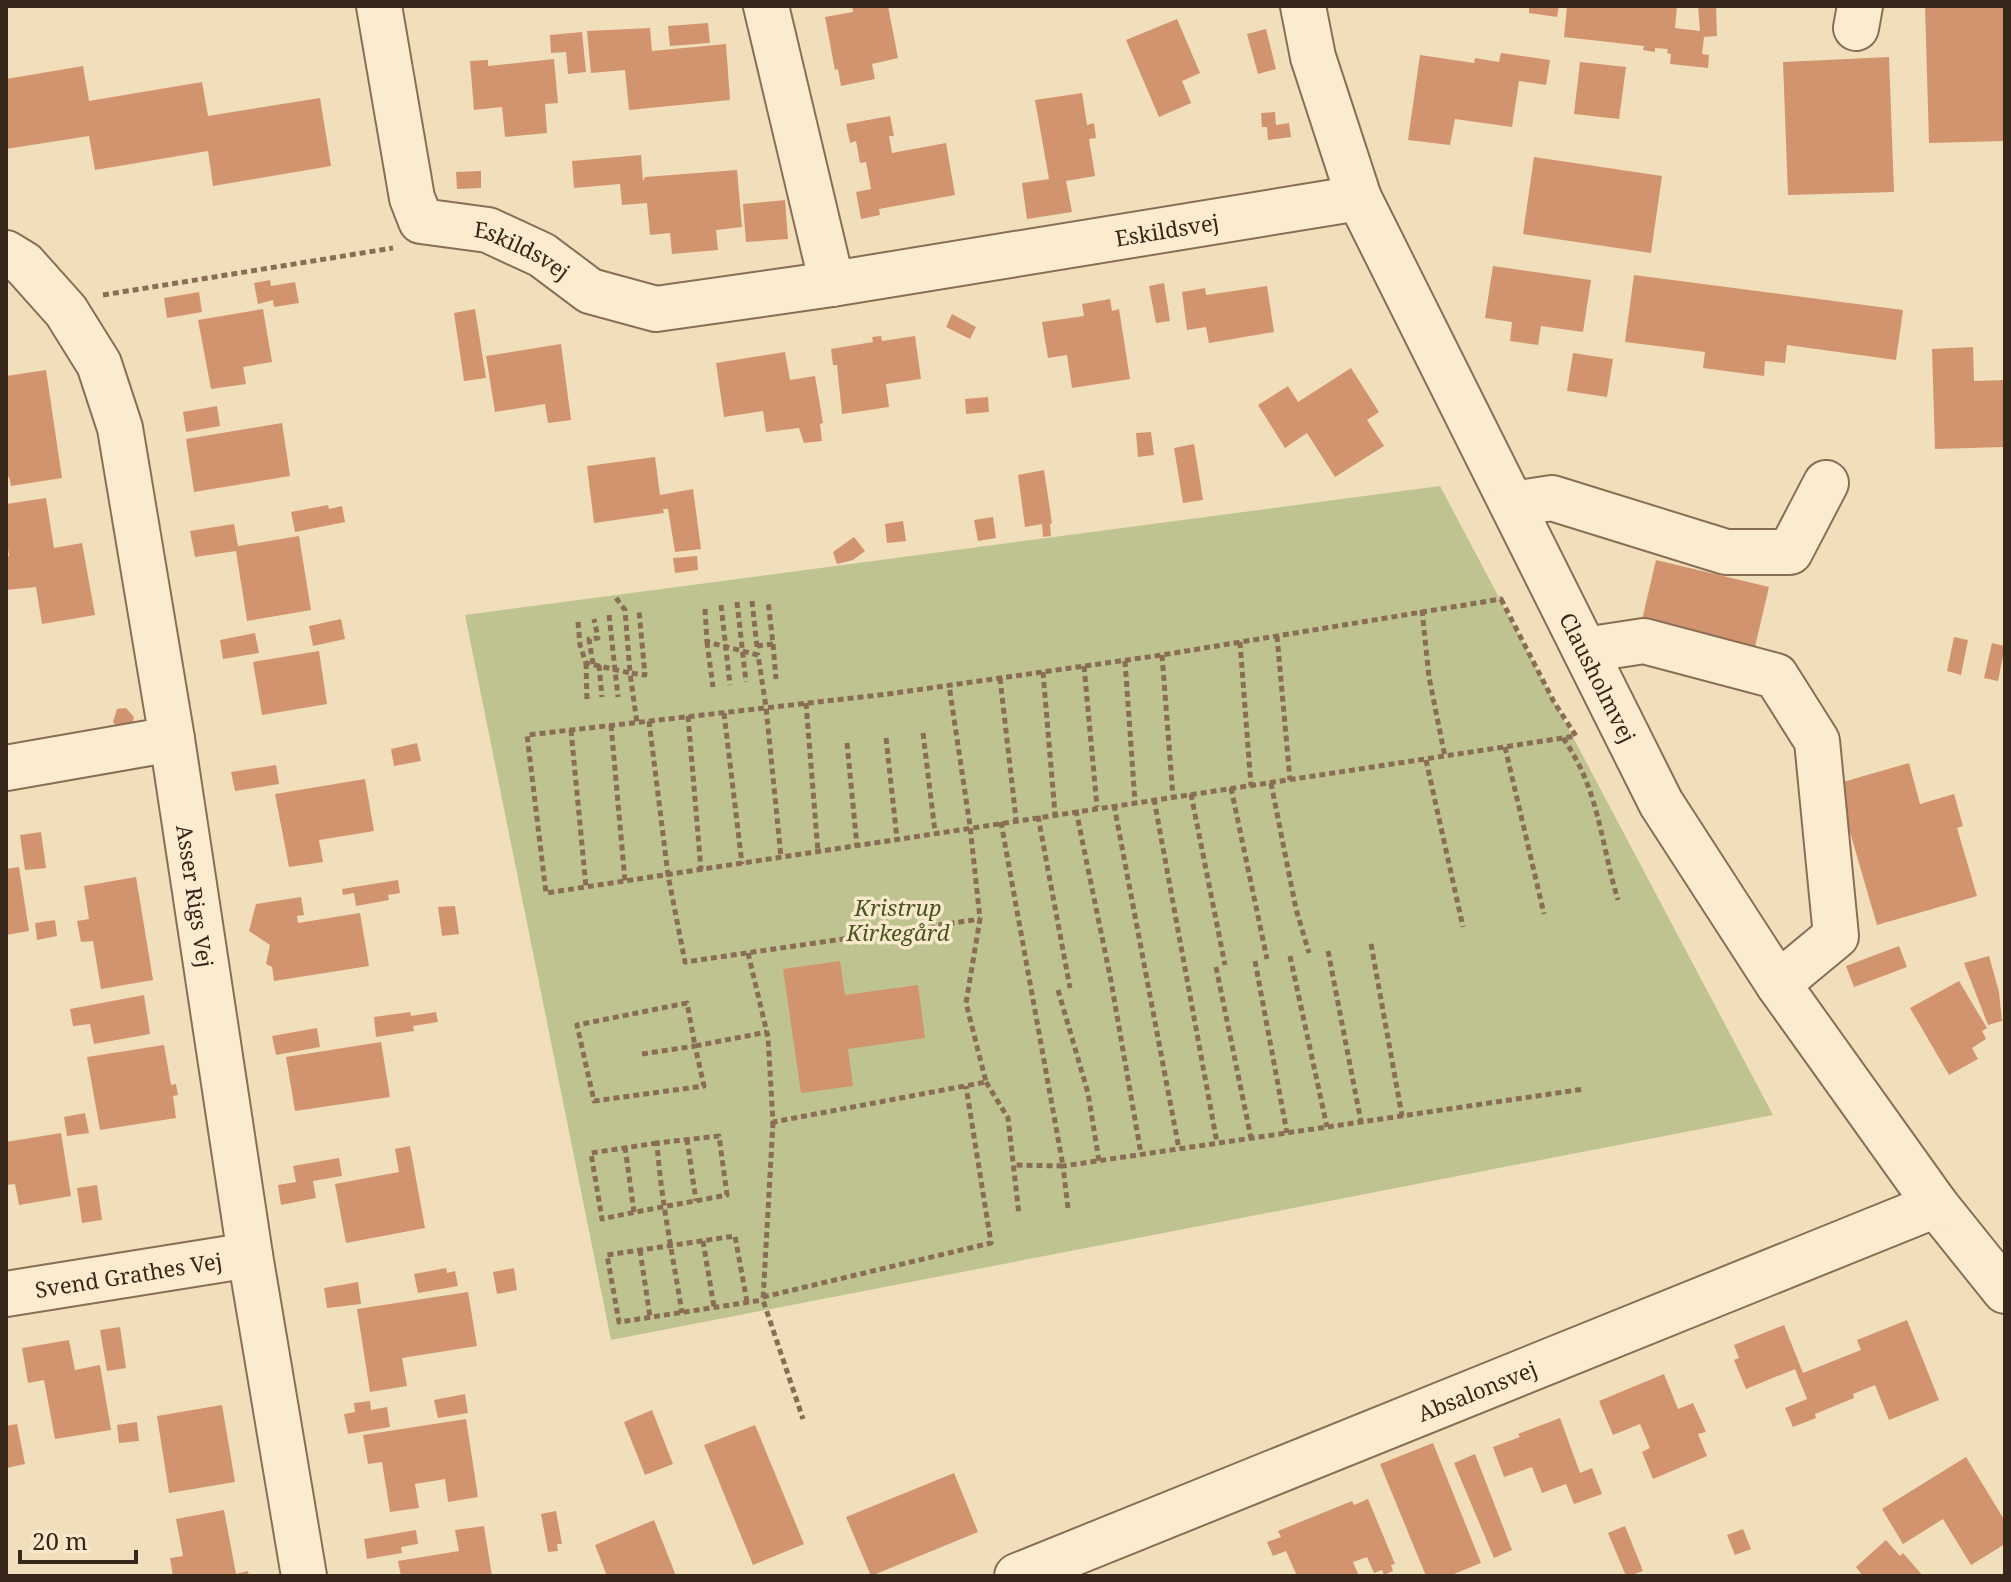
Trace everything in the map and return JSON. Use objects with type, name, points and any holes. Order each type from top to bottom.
[{"type":"street","points":[[379,6],[412,198],[421,221]]},
{"type":"street","points":[[766,6],[832,284]]},
{"type":"street","name":"Clausholmvej","points":[[1303,6],[1313,57],[1359,198],[1661,803],[1778,984],[1936,1205],[2005,1291]]},
{"type":"street","name":"Eskildsvej","points":[[421,221],[488,230],[542,255],[590,291],[656,309],[832,284],[1359,198]]},
{"type":"street","name":"Asser Rigs Vej","points":[[6,253],[24,264],[66,311],[99,364],[120,428],[172,739],[250,1255],[304,1576]]},
{"type":"street","points":[[1512,504],[1552,498],[1726,552],[1790,552],[1826,483]]},
{"type":"street","points":[[1585,650],[1644,641],[1776,676],[1817,741],[1836,936],[1778,984]]},
{"type":"street","points":[[6,768],[172,739]]},
{"type":"street","name":"Absalonsvej","points":[[1017,1576],[1936,1205]]},
{"type":"street","name":"Svend Grathes Vej","points":[[6,1294],[250,1255]]},
{"type":"path","points":[[66,311],[91,296],[398,248],[421,221]]},
{"type":"path","points":[[616,598],[625,610],[637,723]]},
{"type":"path","points":[[1501,599],[1554,702],[1576,736],[546,893],[527,735],[949,685],[1277,636],[1501,599]]},
{"type":"path","points":[[752,601],[781,857]]},
{"type":"path","points":[[768,601],[776,679]]},
{"type":"path","points":[[737,602],[746,682]]},
{"type":"path","points":[[721,605],[730,685]]},
{"type":"path","points":[[705,609],[713,687]]},
{"type":"path","points":[[1422,610],[1429,677],[1445,757]]},
{"type":"path","points":[[593,664],[645,675],[639,611]]},
{"type":"path","points":[[609,615],[618,697]]},
{"type":"path","points":[[594,619],[598,638],[589,639],[602,697]]},
{"type":"path","points":[[578,622],[580,645],[593,664],[587,702]]},
{"type":"path","points":[[1277,636],[1290,780]]},
{"type":"path","points":[[707,642],[758,655]]},
{"type":"path","points":[[1240,642],[1251,786]]},
{"type":"path","points":[[757,646],[773,644]]},
{"type":"path","points":[[1162,655],[1173,797]]},
{"type":"path","points":[[1125,661],[1135,802]]},
{"type":"path","points":[[1084,666],[1097,807]]},
{"type":"path","points":[[1043,672],[1055,814]]},
{"type":"path","points":[[1000,678],[1016,819]]},
{"type":"path","points":[[949,685],[980,919],[966,1003],[986,1082],[1008,1118],[1019,1215]]},
{"type":"path","points":[[806,703],[818,852]]},
{"type":"path","points":[[724,713],[742,864]]},
{"type":"path","points":[[688,716],[701,870]]},
{"type":"path","points":[[649,721],[668,875],[685,962],[980,919]]},
{"type":"path","points":[[611,725],[625,881]]},
{"type":"path","points":[[571,730],[586,887]]},
{"type":"path","points":[[923,733],[935,832]]},
{"type":"path","points":[[886,738],[897,839]]},
{"type":"path","points":[[1563,738],[1580,763],[1596,804],[1618,900]]},
{"type":"path","points":[[847,743],[857,846]]},
{"type":"path","points":[[1505,747],[1544,914]]},
{"type":"path","points":[[1426,760],[1463,927]]},
{"type":"path","points":[[1271,783],[1296,909],[1309,953]]},
{"type":"path","points":[[1231,788],[1267,959]]},
{"type":"path","points":[[1191,794],[1225,965]]},
{"type":"path","points":[[1154,799],[1217,1143]]},
{"type":"path","points":[[1114,805],[1179,1149]]},
{"type":"path","points":[[1076,810],[1111,981],[1141,1154]]},
{"type":"path","points":[[1038,816],[1070,988]]},
{"type":"path","points":[[1001,822],[1068,1208]]},
{"type":"path","points":[[1371,944],[1402,1116]]},
{"type":"path","points":[[1328,951],[1361,1122]]},
{"type":"path","points":[[748,953],[767,1032],[773,1122],[763,1298],[803,1419]]},
{"type":"path","points":[[1290,956],[1327,1127]]},
{"type":"path","points":[[1255,961],[1287,1133]]},
{"type":"path","points":[[1216,967],[1251,1138]]},
{"type":"path","points":[[1058,990],[1088,1093],[1099,1161]]},
{"type":"path","points":[[687,1003],[695,1046],[704,1086],[594,1101],[577,1025],[687,1003]]},
{"type":"path","points":[[642,1054],[767,1032]]},
{"type":"path","points":[[773,1122],[986,1082]]},
{"type":"path","points":[[747,1302],[735,1236],[607,1255],[619,1322],[747,1302],[991,1243],[966,1086]]},
{"type":"path","points":[[1013,1165],[1063,1166],[1584,1089]]},
{"type":"path","points":[[719,1136],[727,1195],[602,1219],[591,1153],[657,1143],[719,1136]]},
{"type":"path","points":[[687,1139],[696,1201]]},
{"type":"path","points":[[657,1143],[682,1313]]},
{"type":"path","points":[[625,1147],[634,1212]]},
{"type":"path","points":[[703,1241],[714,1308]]},
{"type":"path","points":[[640,1250],[650,1317]]},
{"type":"green space","name":"Kristrup Kirkegård","points":[[1440,486],[1773,1115],[611,1340],[465,615]]},
{"type":"building","points":[[852,6],[888,6],[898,58],[872,64],[875,79],[841,86],[825,17],[853,12]]},
{"type":"building","points":[[1529,6],[1559,6],[1557,17],[1529,13]]},
{"type":"building","points":[[1567,6],[1677,6],[1675,28],[1700,31],[1698,6],[1716,6],[1717,36],[1704,37],[1702,54],[1709,55],[1708,68],[1670,64],[1668,49],[1655,48],[1655,52],[1643,50],[1644,46],[1564,37]]},
{"type":"building","points":[[1925,6],[2005,6],[2005,141],[1929,143]]},
{"type":"building","points":[[1177,19],[1200,73],[1182,81],[1191,103],[1159,117],[1126,40]]},
{"type":"building","points":[[708,23],[710,43],[670,46],[668,26]]},
{"type":"building","points":[[650,28],[652,51],[726,44],[730,100],[629,110],[625,70],[591,73],[587,31]]},
{"type":"building","points":[[1266,29],[1276,69],[1258,74],[1247,34]]},
{"type":"building","points":[[582,32],[586,72],[568,74],[566,52],[551,53],[550,35]]},
{"type":"building","points":[[1501,53],[1550,60],[1546,85],[1519,81],[1512,127],[1455,119],[1450,145],[1408,140],[1420,55],[1474,63],[1475,58],[1499,62]]},
{"type":"building","points":[[1889,57],[1894,192],[1788,195],[1783,62]]},
{"type":"building","points":[[554,59],[558,103],[545,104],[547,133],[505,137],[502,107],[474,110],[470,61],[488,60],[488,66]]},
{"type":"building","points":[[1580,62],[1626,67],[1619,119],[1574,114]]},
{"type":"building","points":[[83,66],[89,101],[202,82],[208,116],[320,98],[331,166],[213,186],[208,151],[95,170],[89,136],[6,149],[6,79]]},
{"type":"building","points":[[1082,93],[1087,125],[1094,123],[1096,138],[1089,139],[1095,176],[1066,181],[1072,212],[1027,219],[1022,183],[1049,179],[1035,100]]},
{"type":"building","points":[[1275,112],[1276,125],[1289,123],[1291,137],[1268,140],[1267,127],[1262,127],[1261,113]]},
{"type":"building","points":[[890,116],[894,136],[889,136],[892,153],[946,143],[955,195],[879,209],[880,215],[861,219],[856,192],[871,189],[866,162],[860,163],[856,141],[850,143],[846,124]]},
{"type":"building","points":[[641,155],[643,181],[645,177],[737,170],[742,227],[716,230],[718,250],[672,254],[670,233],[650,235],[647,203],[622,205],[620,184],[574,188],[572,161]]},
{"type":"building","points":[[1534,157],[1662,176],[1651,253],[1523,234]]},
{"type":"building","points":[[481,171],[481,188],[457,189],[456,172]]},
{"type":"building","points":[[785,200],[788,239],[746,242],[743,204]]},
{"type":"building","points":[[1493,266],[1591,280],[1583,332],[1541,326],[1538,345],[1510,341],[1512,322],[1485,318]]},
{"type":"building","points":[[1634,275],[1903,310],[1896,360],[1787,345],[1785,363],[1765,361],[1764,376],[1703,368],[1705,352],[1625,342]]},
{"type":"building","points":[[270,280],[271,286],[295,282],[299,303],[274,307],[273,300],[258,304],[254,283]]},
{"type":"building","points":[[1164,283],[1170,321],[1156,323],[1149,286]]},
{"type":"building","points":[[1267,286],[1274,332],[1209,343],[1206,327],[1187,330],[1182,292],[1205,288],[1206,295]]},
{"type":"building","points":[[199,292],[202,312],[167,318],[164,298]]},
{"type":"building","points":[[1110,299],[1112,311],[1119,309],[1130,379],[1072,388],[1067,355],[1048,358],[1042,322],[1084,316],[1082,304]]},
{"type":"building","points":[[263,309],[272,362],[243,367],[246,384],[211,389],[198,320]]},
{"type":"building","points":[[475,309],[486,378],[464,381],[454,313]]},
{"type":"building","points":[[952,314],[976,327],[970,339],[946,327]]},
{"type":"building","points":[[881,336],[882,341],[915,336],[921,379],[886,384],[889,407],[842,414],[837,365],[833,365],[831,349],[873,342],[872,337]]},
{"type":"building","points":[[561,344],[571,420],[548,423],[545,404],[495,412],[486,356]]},
{"type":"building","points":[[1973,347],[1974,381],[2005,380],[2005,447],[1935,449],[1932,349]]},
{"type":"building","points":[[785,352],[790,380],[815,376],[823,423],[820,424],[822,441],[804,443],[799,428],[766,432],[763,411],[724,417],[716,363]]},
{"type":"building","points":[[1573,353],[1613,359],[1607,397],[1567,391]]},
{"type":"building","points":[[1351,368],[1379,412],[1367,420],[1384,446],[1335,477],[1307,433],[1285,448],[1258,405],[1288,386],[1298,402]]},
{"type":"building","points":[[46,370],[62,478],[11,486],[9,477],[6,477],[6,376]]},
{"type":"building","points":[[988,397],[989,412],[966,414],[965,399]]},
{"type":"building","points":[[217,406],[220,426],[186,432],[183,412]]},
{"type":"building","points":[[282,423],[290,476],[194,492],[186,439]]},
{"type":"building","points":[[1151,432],[1154,455],[1138,457],[1136,433]]},
{"type":"building","points":[[1194,444],[1203,500],[1183,503],[1174,448]]},
{"type":"building","points":[[655,457],[660,495],[693,489],[701,549],[675,552],[668,509],[663,509],[664,513],[594,523],[587,466]]},
{"type":"building","points":[[1044,470],[1052,523],[1051,536],[1043,537],[1042,524],[1025,527],[1018,475]]},
{"type":"building","points":[[46,498],[54,548],[82,543],[95,615],[42,624],[36,587],[6,590],[6,557],[9,556],[6,504]]},
{"type":"building","points":[[328,505],[329,509],[342,506],[345,522],[295,532],[291,512]]},
{"type":"building","points":[[993,517],[996,538],[978,541],[974,520]]},
{"type":"building","points":[[903,521],[906,541],[887,543],[885,524]]},
{"type":"building","points":[[234,524],[238,546],[299,536],[311,610],[247,621],[236,551],[195,557],[190,531]]},
{"type":"building","points":[[854,537],[865,551],[853,560],[837,564],[833,552]]},
{"type":"building","points":[[697,556],[698,570],[675,573],[673,558]]},
{"type":"building","points":[[1656,560],[1769,587],[1754,651],[1641,624]]},
{"type":"building","points":[[341,619],[345,639],[313,646],[309,626]]},
{"type":"building","points":[[255,633],[259,653],[223,659],[220,640]]},
{"type":"building","points":[[1954,637],[1968,640],[1961,675],[1947,671]]},
{"type":"building","points":[[1992,643],[2005,646],[1998,681],[1984,678]]},
{"type":"building","points":[[319,651],[327,704],[262,715],[253,662]]},
{"type":"building","points":[[126,708],[134,717],[131,729],[119,729],[113,722],[117,709]]},
{"type":"building","points":[[417,743],[421,761],[394,766],[391,749]]},
{"type":"building","points":[[1909,763],[1920,804],[1954,794],[1963,826],[1957,828],[1977,896],[1877,925],[1836,784]]},
{"type":"building","points":[[276,765],[279,784],[235,791],[231,772]]},
{"type":"building","points":[[365,779],[374,831],[319,840],[323,862],[289,867],[275,794]]},
{"type":"building","points":[[41,832],[46,868],[25,870],[20,835]]},
{"type":"building","points":[[19,867],[29,931],[6,935],[6,869]]},
{"type":"building","points":[[136,877],[153,980],[101,989],[93,941],[81,942],[77,921],[89,919],[84,886]]},
{"type":"building","points":[[398,880],[400,893],[388,895],[389,900],[356,906],[354,893],[343,895],[342,889]]},
{"type":"building","points":[[301,897],[304,915],[297,916],[298,923],[360,913],[369,966],[274,981],[272,967],[266,964],[270,945],[249,931],[256,904]]},
{"type":"building","points":[[455,906],[459,934],[442,936],[438,907]]},
{"type":"building","points":[[55,920],[57,936],[37,940],[35,923]]},
{"type":"building","points":[[1899,946],[1907,967],[1854,987],[1846,966]]},
{"type":"building","points":[[1989,956],[1999,992],[2002,1021],[1988,1025],[1964,963]]},
{"type":"building","points":[[840,961],[845,995],[918,985],[925,1038],[848,1049],[853,1086],[801,1093],[783,969]]},
{"type":"building","points":[[1959,981],[1987,1028],[1982,1031],[1986,1039],[1972,1048],[1978,1059],[1949,1075],[1910,1008]]},
{"type":"building","points":[[144,995],[150,1034],[94,1044],[90,1024],[73,1026],[70,1009]]},
{"type":"building","points":[[410,1012],[411,1016],[436,1012],[438,1022],[413,1026],[414,1031],[376,1037],[374,1017]]},
{"type":"building","points":[[317,1028],[320,1047],[276,1055],[272,1036]]},
{"type":"building","points":[[381,1042],[390,1097],[295,1111],[286,1057]]},
{"type":"building","points":[[164,1045],[171,1085],[176,1084],[178,1095],[173,1096],[176,1118],[100,1130],[87,1057]]},
{"type":"building","points":[[85,1113],[89,1133],[67,1136],[64,1117]]},
{"type":"building","points":[[61,1133],[71,1196],[19,1205],[15,1184],[6,1185],[6,1142]]},
{"type":"building","points":[[410,1146],[425,1228],[346,1243],[335,1184],[399,1172],[395,1149]]},
{"type":"building","points":[[339,1158],[342,1176],[313,1181],[316,1198],[281,1205],[278,1185],[296,1182],[293,1166]]},
{"type":"building","points":[[97,1185],[102,1220],[82,1223],[77,1188]]},
{"type":"building","points":[[446,1268],[447,1273],[455,1271],[458,1286],[418,1293],[414,1274]]},
{"type":"building","points":[[514,1268],[517,1290],[497,1294],[493,1272]]},
{"type":"building","points":[[358,1282],[361,1304],[327,1308],[324,1288]]},
{"type":"building","points":[[468,1292],[477,1346],[402,1358],[407,1386],[370,1392],[357,1309]]},
{"type":"building","points":[[1907,1320],[1939,1400],[1889,1420],[1875,1385],[1853,1394],[1854,1398],[1815,1414],[1816,1418],[1793,1427],[1785,1408],[1807,1399],[1795,1369],[1746,1389],[1734,1360],[1739,1358],[1734,1345],[1784,1325],[1803,1373],[1861,1350],[1857,1340]]},
{"type":"building","points":[[120,1327],[126,1368],[107,1371],[100,1330]]},
{"type":"building","points":[[69,1340],[75,1370],[100,1365],[111,1430],[55,1439],[44,1380],[28,1383],[22,1348]]},
{"type":"building","points":[[1664,1374],[1678,1409],[1693,1403],[1706,1432],[1698,1434],[1707,1456],[1653,1479],[1642,1452],[1650,1448],[1640,1424],[1613,1435],[1599,1401]]},
{"type":"building","points":[[465,1394],[468,1413],[438,1418],[434,1400]]},
{"type":"building","points":[[370,1401],[371,1410],[387,1407],[390,1427],[348,1434],[344,1414],[355,1412],[354,1403]]},
{"type":"building","points":[[222,1405],[235,1482],[169,1493],[157,1416]]},
{"type":"building","points":[[652,1410],[673,1464],[645,1475],[624,1422]]},
{"type":"building","points":[[1560,1418],[1580,1473],[1592,1468],[1602,1494],[1574,1504],[1566,1484],[1542,1493],[1532,1467],[1504,1477],[1493,1447]]},
{"type":"building","points":[[466,1419],[478,1497],[448,1502],[445,1479],[415,1484],[419,1508],[390,1512],[382,1462],[368,1464],[363,1435]]},
{"type":"building","points":[[137,1422],[139,1441],[119,1443],[117,1425]]},
{"type":"building","points":[[17,1424],[25,1464],[7,1468],[6,1426]]},
{"type":"building","points":[[755,1425],[804,1544],[753,1565],[704,1445]]},
{"type":"building","points":[[1433,1443],[1481,1563],[1449,1576],[1426,1576],[1380,1464]]},
{"type":"building","points":[[1475,1454],[1512,1550],[1494,1558],[1454,1463]]},
{"type":"building","points":[[1966,1457],[2005,1521],[2005,1544],[1971,1565],[1943,1519],[1903,1544],[1882,1509]]},
{"type":"building","points":[[954,1473],[978,1532],[871,1576],[846,1517]]},
{"type":"building","points":[[1368,1499],[1395,1564],[1391,1565],[1393,1571],[1384,1575],[1382,1570],[1374,1573],[1367,1557],[1353,1562],[1359,1576],[1297,1576],[1286,1551],[1273,1556],[1267,1542],[1281,1537],[1278,1531],[1352,1501],[1354,1505]]},
{"type":"building","points":[[224,1510],[236,1574],[248,1571],[249,1576],[173,1576],[170,1558],[183,1556],[176,1519]]},
{"type":"building","points":[[556,1511],[562,1544],[557,1544],[558,1551],[548,1552],[541,1514]]},
{"type":"building","points":[[654,1520],[676,1576],[607,1576],[595,1545]]},
{"type":"building","points":[[484,1526],[492,1576],[401,1576],[398,1561],[459,1551],[455,1530]]},
{"type":"building","points":[[1625,1526],[1643,1571],[1629,1576],[1626,1576],[1608,1533]]},
{"type":"building","points":[[1743,1529],[1751,1549],[1735,1555],[1727,1535]]},
{"type":"building","points":[[416,1530],[418,1544],[401,1547],[402,1553],[367,1559],[364,1539]]},
{"type":"building","points":[[1886,1540],[1900,1556],[1903,1553],[1923,1576],[1863,1576],[1856,1567]]}]
